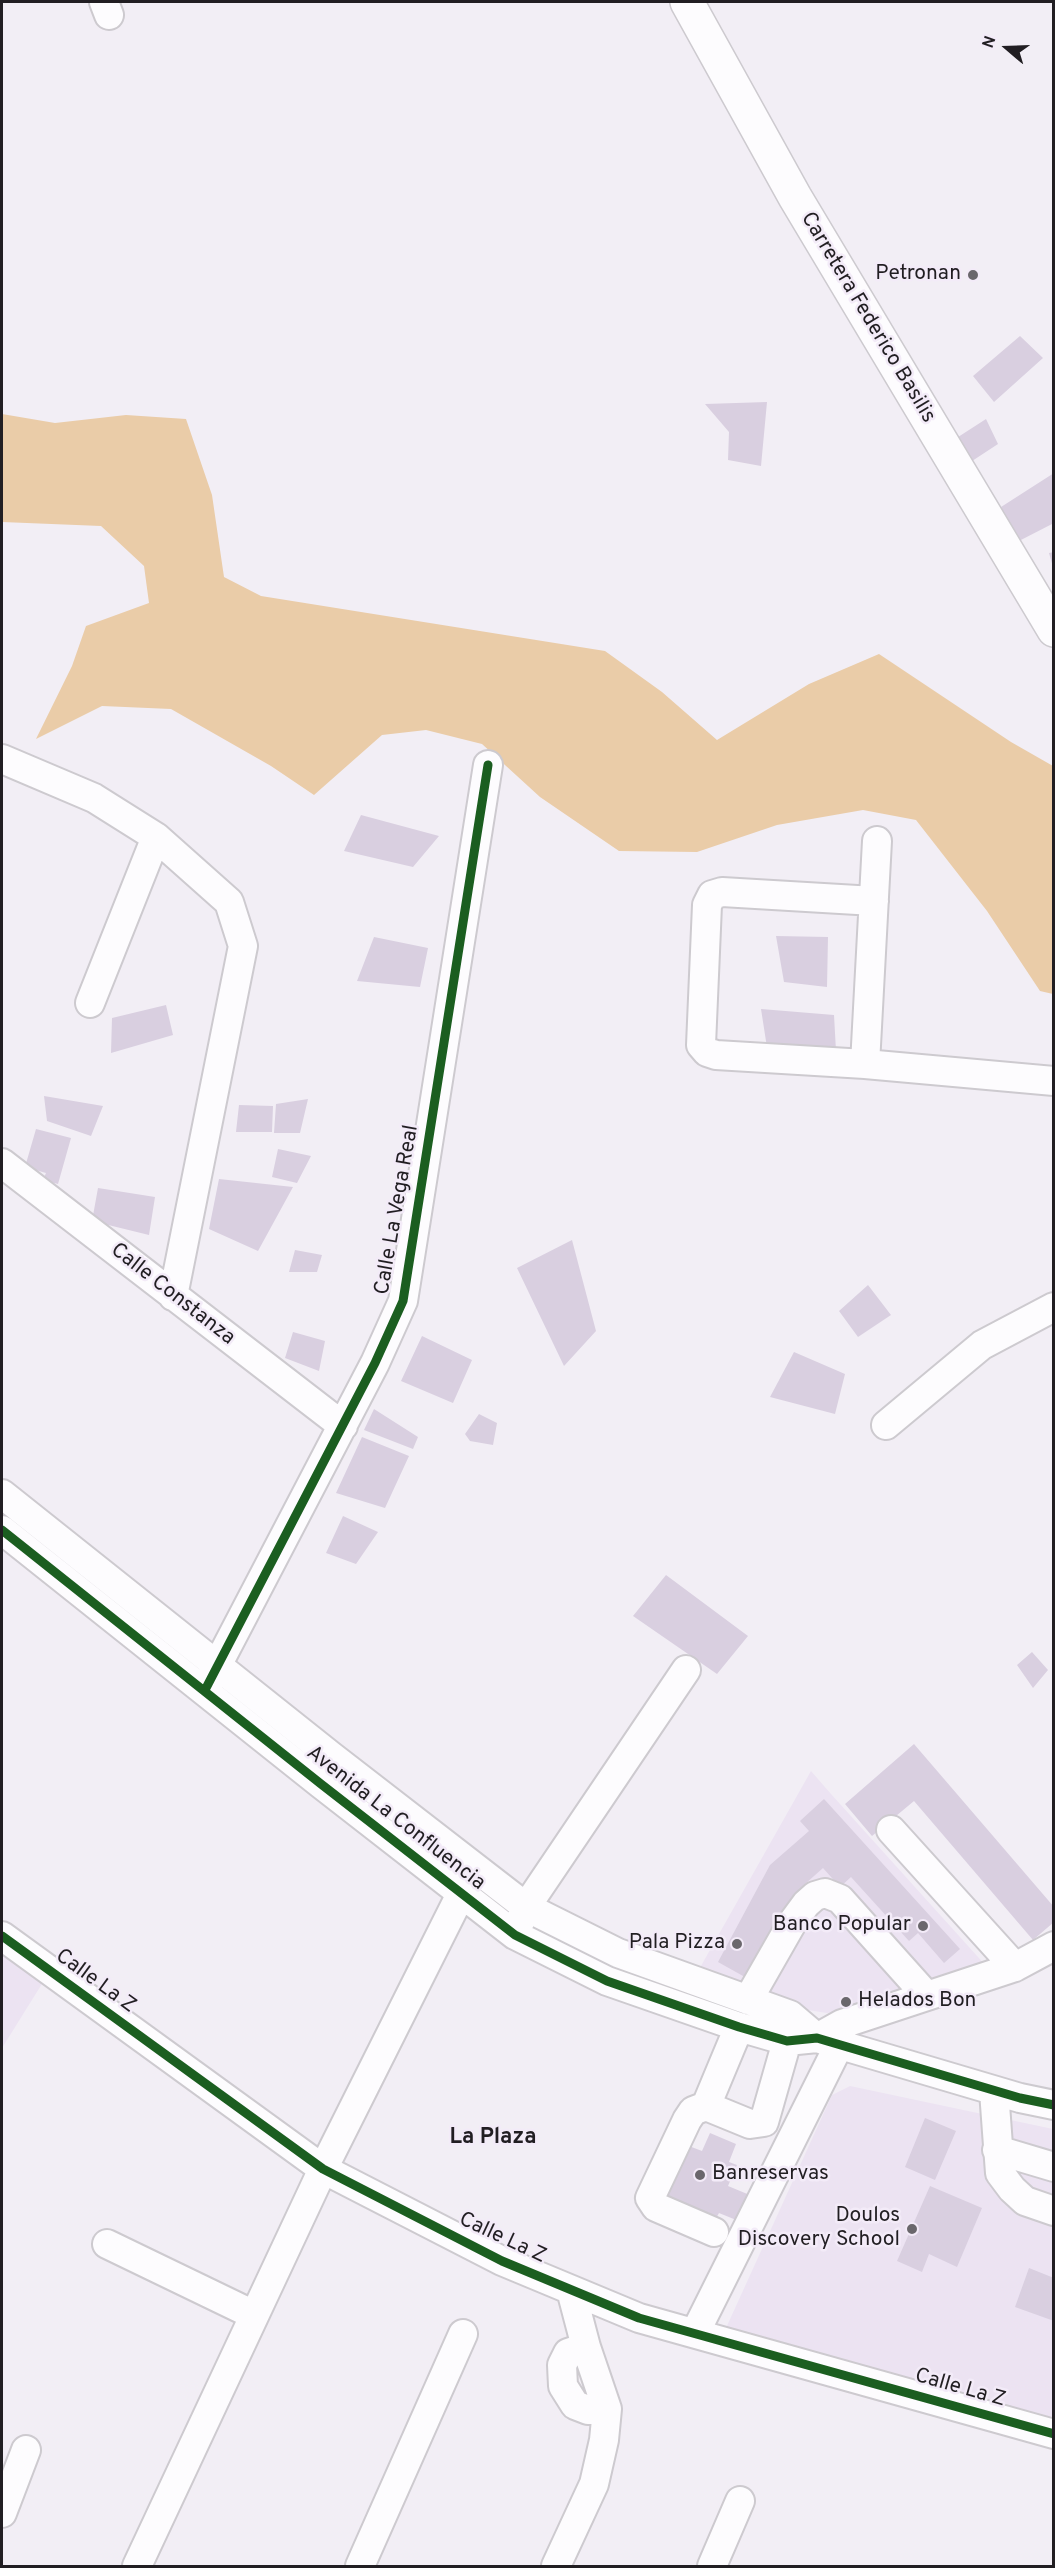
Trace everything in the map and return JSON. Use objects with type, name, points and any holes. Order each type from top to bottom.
[{"type":"main road","name":"Carretera Federico Basilis","points":[[687,2],[795,197],[1053,630]]},
{"type":"street","points":[[2,759],[94,798],[156,837],[229,902],[243,946],[173,1296]]},
{"type":"street","name":"Calle La Vega Real","points":[[205,1690],[343,1426],[403,1301],[488,765]]},
{"type":"street","points":[[90,1003],[156,837]]},
{"type":"street","points":[[865,1064],[877,841]]},
{"type":"street","points":[[874,901],[722,892],[712,895],[707,905],[701,1045],[706,1052],[716,1055],[865,1064],[1053,1081]]},
{"type":"street","name":"Calle Constanza","points":[[2,1163],[343,1426]]},
{"type":"street","points":[[886,1425],[982,1345],[1053,1307]]},
{"type":"street","name":"Avenida La Confluencia","points":[[2,1494],[331,1756],[526,1906],[618,1953],[790,2015],[828,2042]]},
{"type":"street","name":"Avenida La Confluencia","points":[[2,1530],[515,1935],[607,1981],[739,2027],[787,2041],[828,2042]]},
{"type":"street","points":[[515,1935],[526,1906],[686,1670]]},
{"type":"street","points":[[891,1830],[1015,1968]]},
{"type":"street","points":[[748,2000],[792,1923],[806,1904],[815,1896],[825,1893],[840,1899],[926,1995]]},
{"type":"street","points":[[137,2566],[323,2169],[461,1894]]},
{"type":"street","name":"Calle La Z","points":[[8,1946],[323,2169],[502,2261],[639,2318],[1053,2434]]},
{"type":"street","points":[[694,2333],[828,2042],[843,2024],[926,1995],[1015,1968],[1053,1946]]},
{"type":"street","points":[[706,2106],[739,2027]]},
{"type":"street","points":[[714,2232],[656,2207],[650,2198],[693,2111],[706,2106],[750,2124],[764,2122],[787,2041]]},
{"type":"street","points":[[828,2042],[994,2091],[1053,2105]]},
{"type":"street","points":[[994,2091],[1000,2173],[1025,2201],[1053,2211]]},
{"type":"street","points":[[997,2150],[1053,2167]]},
{"type":"street","points":[[107,2244],[255,2315]]},
{"type":"street","points":[[556,2566],[594,2484],[604,2440],[607,2409],[588,2410],[575,2404],[563,2386],[562,2365],[568,2353],[586,2348],[571,2290]]},
{"type":"street","points":[[360,2566],[463,2334]]},
{"type":"street","points":[[2,2513],[26,2450]]},
{"type":"street","points":[[712,2566],[740,2501]]},
{"type":"shaded area","points":[[2,414],[55,423],[126,415],[186,419],[212,495],[224,577],[261,596],[605,651],[662,692],[717,740],[809,684],[879,654],[1011,742],[1053,766],[1053,994],[1040,991],[987,911],[916,820],[863,810],[777,825],[697,852],[619,851],[540,797],[482,744],[426,730],[382,735],[314,795],[271,766],[171,709],[102,706],[36,739],[72,666],[86,626],[149,603],[144,566],[101,526],[2,522]]},
{"type":"shaded area","points":[[811,1771],[987,1967],[857,2009],[827,2013],[795,2008],[697,1973]]},
{"type":"shaded area","points":[[2,1947],[45,1979],[2,2048]]},
{"type":"shaded area","name":"Doulos Discovery School","points":[[850,2086],[1053,2129],[1053,2420],[726,2328],[832,2095]]},
{"type":"building","points":[[1020,336],[1043,358],[994,402],[973,376]]},
{"type":"building","points":[[767,402],[761,466],[728,460],[729,432],[705,404]]},
{"type":"building","points":[[986,419],[998,444],[966,465],[955,439]]},
{"type":"building","points":[[1054,473],[1054,523],[1017,542],[1001,507]]},
{"type":"building","points":[[1054,552],[1054,567],[1053,567],[1049,553]]},
{"type":"building","points":[[361,815],[439,836],[413,867],[344,851]]},
{"type":"building","points":[[776,936],[828,937],[827,987],[784,982]]},
{"type":"building","points":[[374,937],[428,948],[420,987],[357,981]]},
{"type":"building","points":[[166,1005],[173,1035],[111,1053],[112,1018]]},
{"type":"building","points":[[761,1009],[834,1015],[836,1051],[768,1054]]},
{"type":"building","points":[[44,1096],[103,1106],[91,1136],[47,1121]]},
{"type":"building","points":[[308,1099],[300,1133],[274,1133],[276,1104]]},
{"type":"building","points":[[239,1105],[273,1106],[272,1132],[236,1132]]},
{"type":"building","points":[[36,1129],[71,1138],[58,1184],[43,1180],[46,1173],[25,1167]]},
{"type":"building","points":[[278,1149],[311,1156],[297,1183],[272,1177]]},
{"type":"building","points":[[219,1179],[293,1187],[258,1251],[209,1229]]},
{"type":"building","points":[[98,1188],[155,1197],[149,1235],[92,1221]]},
{"type":"building","points":[[572,1240],[596,1331],[564,1366],[517,1268]]},
{"type":"building","points":[[295,1250],[322,1255],[317,1272],[289,1272]]},
{"type":"building","points":[[868,1285],[891,1315],[858,1337],[839,1311]]},
{"type":"building","points":[[293,1332],[325,1341],[319,1371],[285,1358]]},
{"type":"building","points":[[422,1336],[472,1360],[453,1403],[401,1381]]},
{"type":"building","points":[[794,1352],[845,1374],[835,1414],[770,1397]]},
{"type":"building","points":[[374,1409],[418,1437],[413,1449],[364,1430]]},
{"type":"building","points":[[479,1414],[497,1423],[493,1445],[470,1441],[465,1434]]},
{"type":"building","points":[[362,1437],[409,1456],[385,1508],[336,1493]]},
{"type":"building","points":[[343,1516],[378,1532],[356,1564],[326,1553]]},
{"type":"building","points":[[666,1575],[748,1636],[717,1674],[633,1616]]},
{"type":"building","points":[[1032,1652],[1048,1670],[1033,1688],[1017,1665]]},
{"type":"building","points":[[914,1744],[1054,1907],[1054,1922],[1033,1940],[914,1801],[872,1836],[845,1804]]},
{"type":"building","points":[[824,1799],[960,1949],[944,1963],[918,1933],[909,1941],[851,1877],[840,1887],[823,1868],[805,1884],[752,1981],[718,1962],[770,1865],[809,1831],[800,1821]]},
{"type":"building","points":[[925,2118],[956,2131],[935,2180],[905,2167]]},
{"type":"building","name":"Banreservas","points":[[710,2133],[736,2144],[729,2162],[737,2165],[728,2186],[757,2198],[746,2224],[719,2213],[714,2222],[658,2200],[681,2143],[702,2151]]},
{"type":"building","points":[[930,2186],[982,2208],[957,2267],[929,2254],[922,2272],[897,2261]]},
{"type":"building","points":[[1029,2268],[1054,2278],[1054,2321],[1015,2307]]},
{"type":"cycle path","points":[[205,1690],[375,1363],[403,1301],[488,765]]},
{"type":"cycle path","points":[[2,1530],[515,1935],[607,1981],[739,2027],[787,2041],[817,2038],[1020,2098],[1054,2105]]},
{"type":"cycle path","points":[[2,1936],[323,2169],[502,2261],[639,2318],[1054,2434]]},
{"type":"place","name":"Petronan","points":[[973,275]]},
{"type":"place","name":"Banco Popular","points":[[923,1926]]},
{"type":"place","name":"Pala Pizza","points":[[737,1944]]},
{"type":"place","name":"Helados Bon","points":[[846,2002]]},
{"type":"place","name":"Banreservas","points":[[700,2175]]},
{"type":"place","name":"Doulos Discovery School","points":[[912,2229]]},
{"type":"district","name":"La Plaza","points":[[493,2139]]}]
